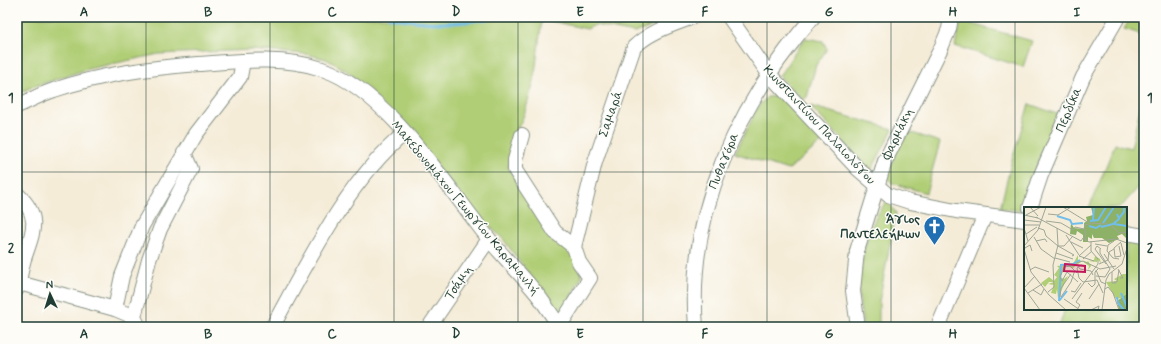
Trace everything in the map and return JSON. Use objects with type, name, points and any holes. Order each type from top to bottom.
[{"type":"street","name":"Σαμαρά","points":[[574,247],[595,162],[634,46],[645,37],[693,17]]},
{"type":"street","name":"Κωνσταντίνου Παλαιολόγου","points":[[729,17],[769,74],[877,187],[888,195],[910,202],[985,215],[1024,220]]},
{"type":"street","name":"Πυθαγόρα","points":[[696,327],[695,292],[700,232],[718,172],[732,139],[754,98],[769,74],[813,17]]},
{"type":"street","name":"Φαρμάκη","points":[[858,327],[853,291],[857,251],[889,152],[942,48],[949,29],[951,17]]},
{"type":"street","name":"Περδίκα","points":[[1030,207],[1038,182],[1083,76],[1118,17]]},
{"type":"street","points":[[114,309],[122,276],[136,238],[153,205],[196,134],[240,77],[243,61]]},
{"type":"street","name":"Μακεδονομάχου Γεωργίου Καραμανλή","points":[[17,106],[52,90],[100,76],[161,68],[243,61],[298,63],[322,69],[348,81],[367,96],[405,133],[443,178],[489,239],[539,296],[560,327]]},
{"type":"street","points":[[274,327],[274,324],[305,267],[357,185],[394,142],[405,133]]},
{"type":"street","points":[[522,134],[515,160],[515,170],[555,232],[574,247],[579,262],[590,278],[560,327]]},
{"type":"street","points":[[17,194],[31,208],[34,224],[32,239],[24,260],[18,286],[114,309],[137,322],[149,260],[160,229],[191,169],[184,153]]},
{"type":"street","points":[[938,327],[985,215]]},
{"type":"street","points":[[1127,233],[1144,236]]},
{"type":"street","name":"Τσάμη","points":[[429,327],[489,239]]},
{"type":"green space","points":[[17,17],[676,17],[635,33],[595,25],[587,29],[542,19],[534,81],[524,115],[513,139],[508,167],[531,205],[574,255],[582,276],[560,317],[503,239],[478,215],[370,91],[347,71],[326,59],[305,54],[251,50],[159,54],[88,69],[32,87],[17,94]]},
{"type":"green space","points":[[1131,17],[1144,17],[1144,35],[1124,29]]},
{"type":"green space","points":[[961,21],[1032,41],[1023,67],[955,46]]},
{"type":"green space","points":[[805,38],[823,41],[827,49],[816,65],[807,97],[803,100],[779,76]]},
{"type":"green space","points":[[1144,91],[1144,181],[1121,207],[1089,207],[1115,144],[1131,148]]},
{"type":"green space","points":[[780,96],[823,141],[788,170],[735,153],[758,107],[767,97]]},
{"type":"green space","points":[[1029,104],[1060,115],[1041,153],[1021,211],[1000,208],[1012,160]]},
{"type":"green space","points":[[810,106],[893,129],[872,169],[869,169]]},
{"type":"green space","points":[[906,131],[940,142],[926,193],[892,183],[886,177]]},
{"type":"green space","points":[[887,201],[896,213],[879,302],[879,327],[863,327],[859,301],[859,281],[863,257],[869,232],[880,210]]},
{"type":"green space","points":[[1127,242],[1144,244],[1144,327],[1059,327],[1065,310],[1127,310]]},
{"type":"waterway","points":[[389,17],[431,23],[471,22],[499,17]]},
{"type":"waterway","points":[[611,17],[618,17]]},
{"type":"place","name":"Άγιος Παντελεήμων","points":[[935,246]]}]
